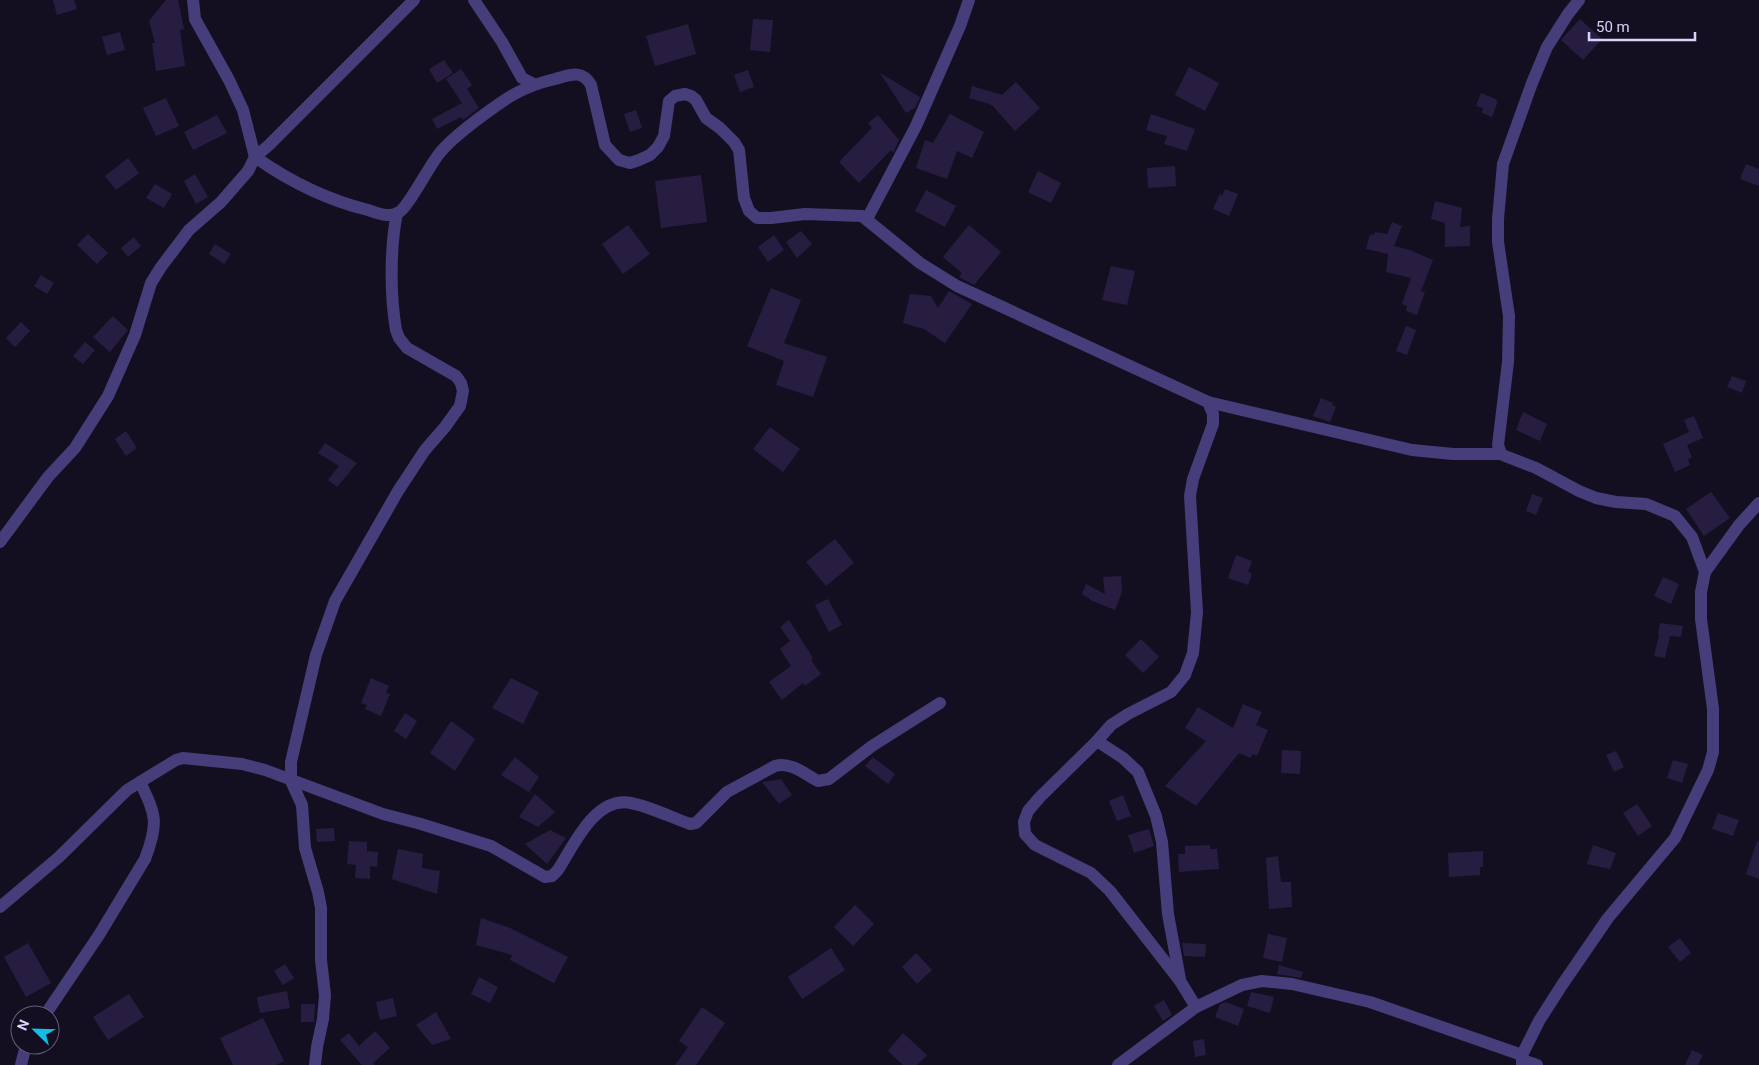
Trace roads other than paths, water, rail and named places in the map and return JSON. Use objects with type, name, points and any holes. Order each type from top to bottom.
[{"type":"street","points":[[193,0],[195,20],[243,110],[255,157],[311,190],[344,204],[385,215],[397,214]]},
{"type":"street","points":[[0,542],[48,477],[75,448],[108,396],[134,335],[151,283],[189,230],[221,202],[240,182],[255,157],[269,146],[414,0]]},
{"type":"street","points":[[474,0],[502,42],[522,78],[534,84]]},
{"type":"street","points":[[867,219],[916,126],[960,26],[969,0]]},
{"type":"street","points":[[1501,454],[1498,445],[1508,362],[1509,316],[1498,242],[1503,164],[1547,47],[1579,0]]},
{"type":"street","points":[[315,1065],[316,1047],[323,1019],[325,995],[321,960],[321,908],[305,848],[302,804],[291,781],[291,762],[316,655],[335,601],[424,450],[455,414],[462,401],[463,391],[461,383],[456,376],[407,348],[402,344],[396,330],[392,251],[397,214],[409,202],[424,175],[440,153],[466,127],[506,97],[534,84],[573,74],[587,79],[592,85],[605,145],[619,160],[630,163],[650,155],[658,147],[664,136],[669,101],[675,96],[686,94],[691,96],[696,100],[706,118],[734,142],[739,150],[744,198],[750,211],[757,218],[764,219],[805,214],[862,216],[920,263],[957,286],[1208,402],[1412,450],[1453,454],[1501,454],[1536,468],[1596,498],[1616,502],[1646,504],[1676,516],[1692,537],[1706,572]]},
{"type":"street","points":[[1196,1007],[1180,981],[1110,891],[1091,873],[1040,848],[1025,834],[1024,822],[1028,811],[1056,780],[1098,741],[1111,725],[1171,692],[1185,675],[1191,659],[1196,628],[1197,599],[1190,496],[1193,479],[1213,424],[1213,414],[1208,402]]},
{"type":"street","points":[[1522,1060],[1539,1021],[1579,958],[1608,918],[1675,838],[1708,770],[1713,752],[1713,709],[1700,619],[1701,592],[1706,572],[1739,525],[1759,503]]},
{"type":"street","points":[[0,907],[58,857],[127,790],[176,760],[184,758],[253,766],[383,814],[491,846],[546,877],[552,876],[558,870],[593,816],[604,808],[620,802],[631,803],[690,824],[696,823],[727,792],[781,764],[788,765],[818,781],[829,779],[872,746],[940,702]]},
{"type":"street","points":[[1098,741],[1136,769],[1142,779],[1156,816],[1162,842],[1168,914],[1180,981]]},
{"type":"street","points":[[52,1005],[99,935],[146,859],[155,822],[153,812],[140,782]]},
{"type":"street","points":[[1118,1065],[1196,1007],[1242,985],[1262,981],[1292,984],[1370,1002],[1537,1065]]}]
